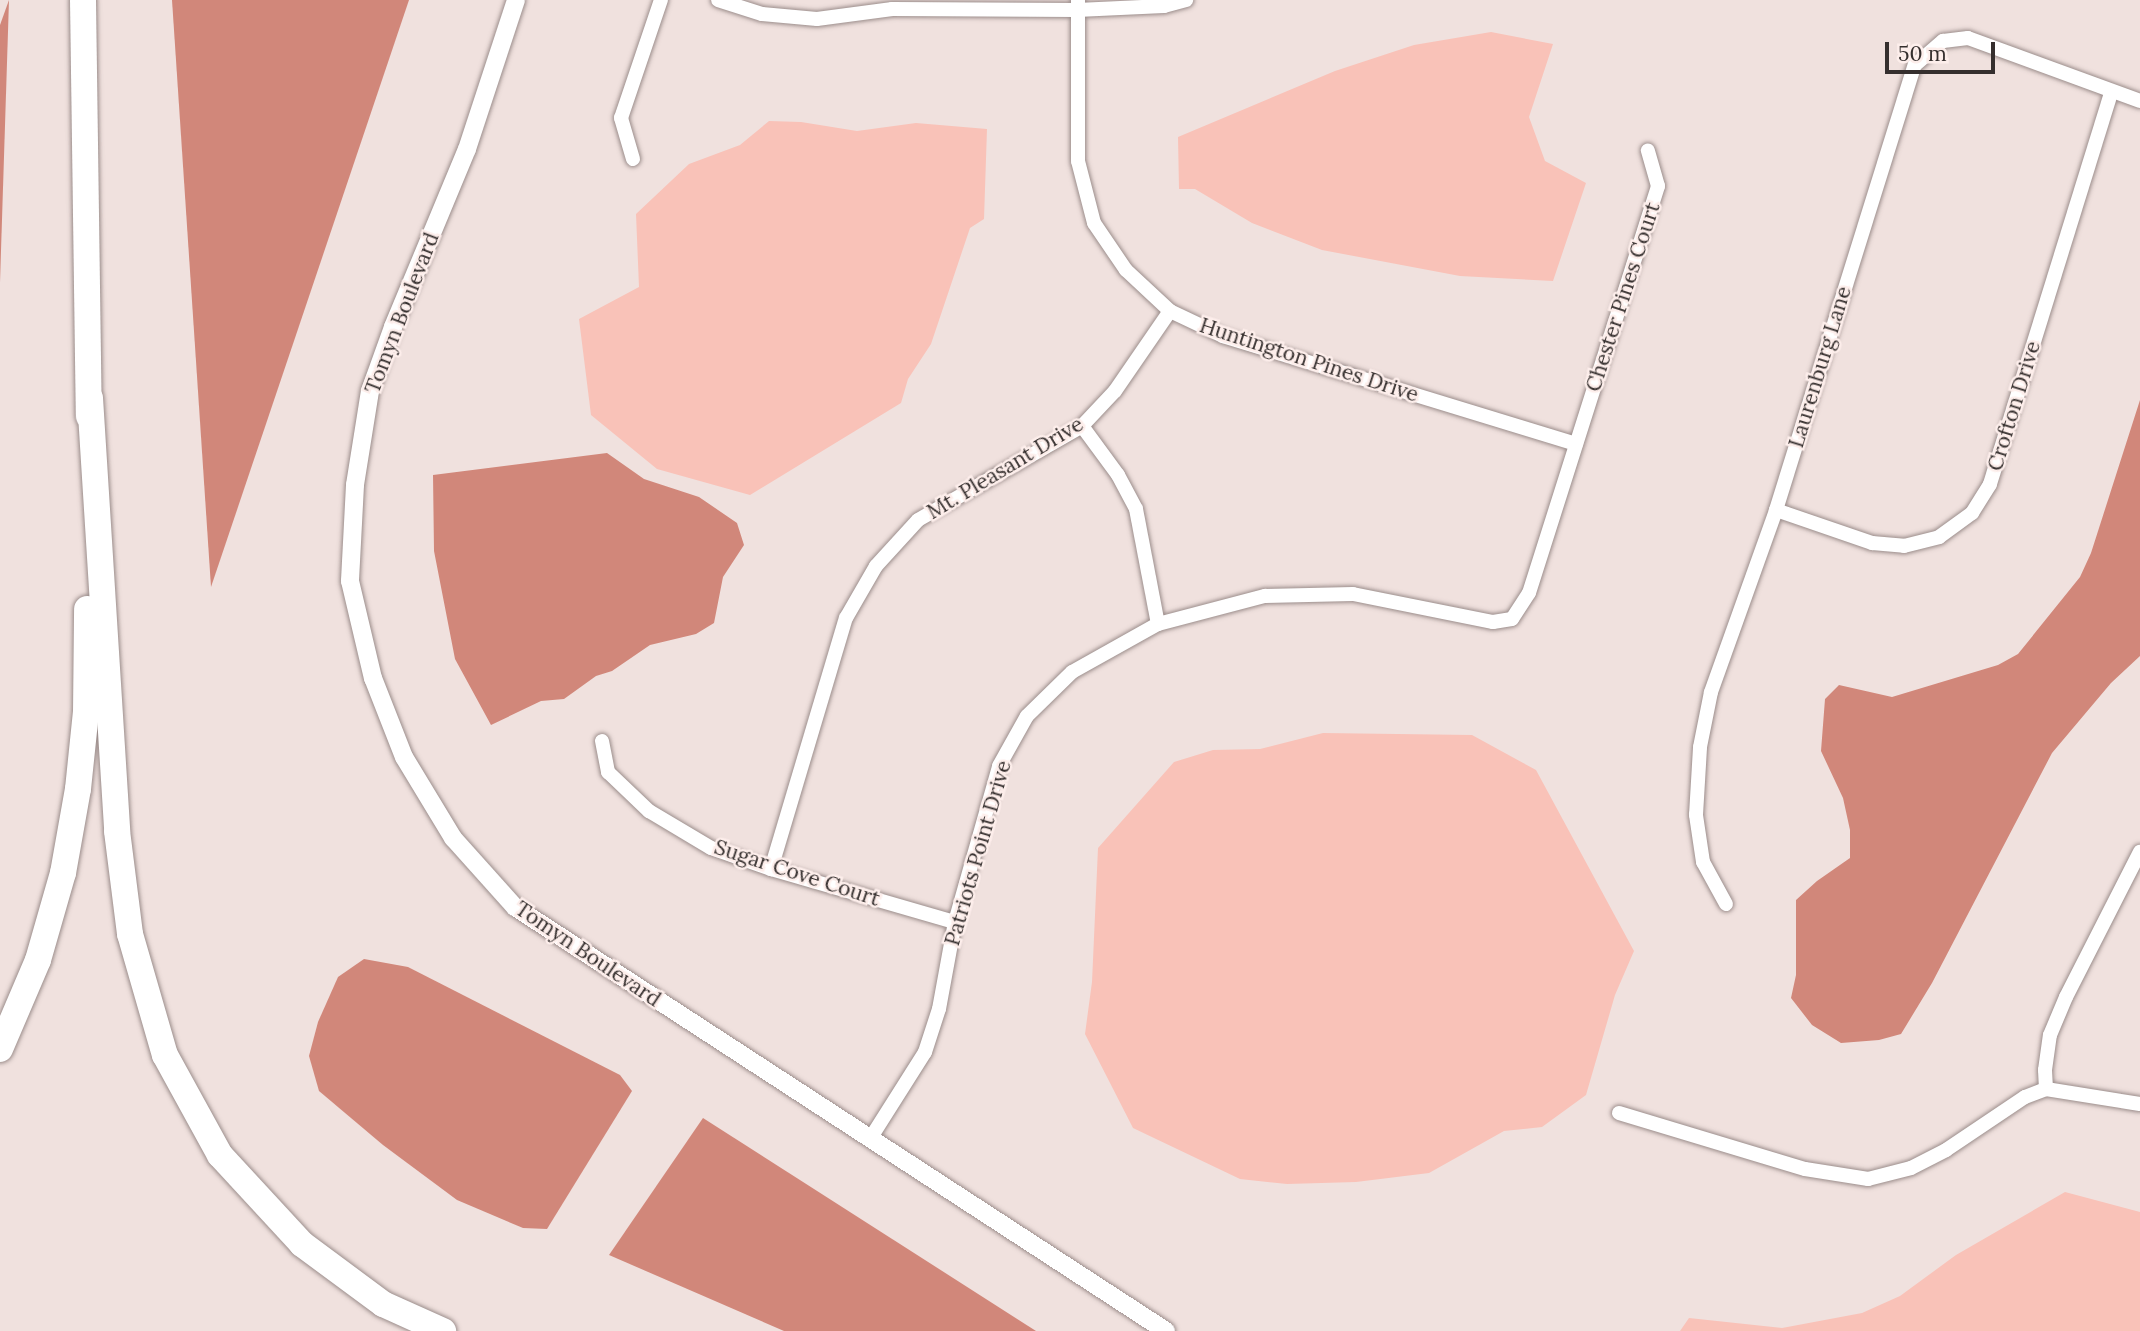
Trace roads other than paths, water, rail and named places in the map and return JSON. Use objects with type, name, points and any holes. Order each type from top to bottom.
[{"type":"highway","points":[[83,0],[98,718],[117,831],[130,934],[165,1055],[220,1155],[302,1244],[383,1304],[443,1331]]},
{"type":"highway","points":[[0,1049],[38,960],[63,873],[78,789],[98,718]]},
{"type":"street","name":"Tomyn Boulevard","points":[[516,0],[467,149],[393,327],[370,391],[355,485],[349,581],[373,678],[404,757],[453,838],[515,907],[1166,1331]]},
{"type":"street","points":[[633,159],[621,118],[661,0]]},
{"type":"street","points":[[718,0],[762,14],[817,19],[892,9],[1164,6],[1186,0]]},
{"type":"street","name":"Huntington Pines Drive","points":[[1077,5],[1078,161],[1094,223],[1126,270],[1170,311],[1223,336],[1576,444]]},
{"type":"street","name":"Laurenburg Lane","points":[[1726,904],[1703,862],[1696,815],[1700,747],[1711,692],[1776,510],[1915,65],[1943,41],[1968,38],[2111,93],[2140,101]]},
{"type":"street","name":"Crofton Drive","points":[[1776,510],[1872,543],[1904,547],[1939,537],[1972,513],[1990,484],[2111,93]]},
{"type":"street","name":"Chester Pines Court","points":[[1576,444],[1658,186],[1648,150]]},
{"type":"street","name":"Mt. Pleasant Drive","points":[[771,869],[846,618],[876,566],[918,520],[1082,426],[1115,391],[1170,311]]},
{"type":"street","points":[[1082,426],[1118,475],[1136,509],[1158,624]]},
{"type":"street","name":"Patriots Point Drive","points":[[870,1139],[925,1052],[939,1009],[955,922],[999,766],[1027,716],[1072,672],[1158,624],[1265,596],[1353,594],[1493,622],[1512,619],[1529,593],[1576,444]]},
{"type":"street","name":"Sugar Cove Court","points":[[602,741],[608,772],[649,811],[711,848],[771,869],[955,922]]},
{"type":"street","points":[[2046,1089],[2045,1070],[2050,1035],[2066,997],[2140,852]]},
{"type":"street","points":[[1619,1113],[1805,1169],[1868,1179],[1911,1168],[2025,1097],[2046,1089],[2140,1104]]}]
